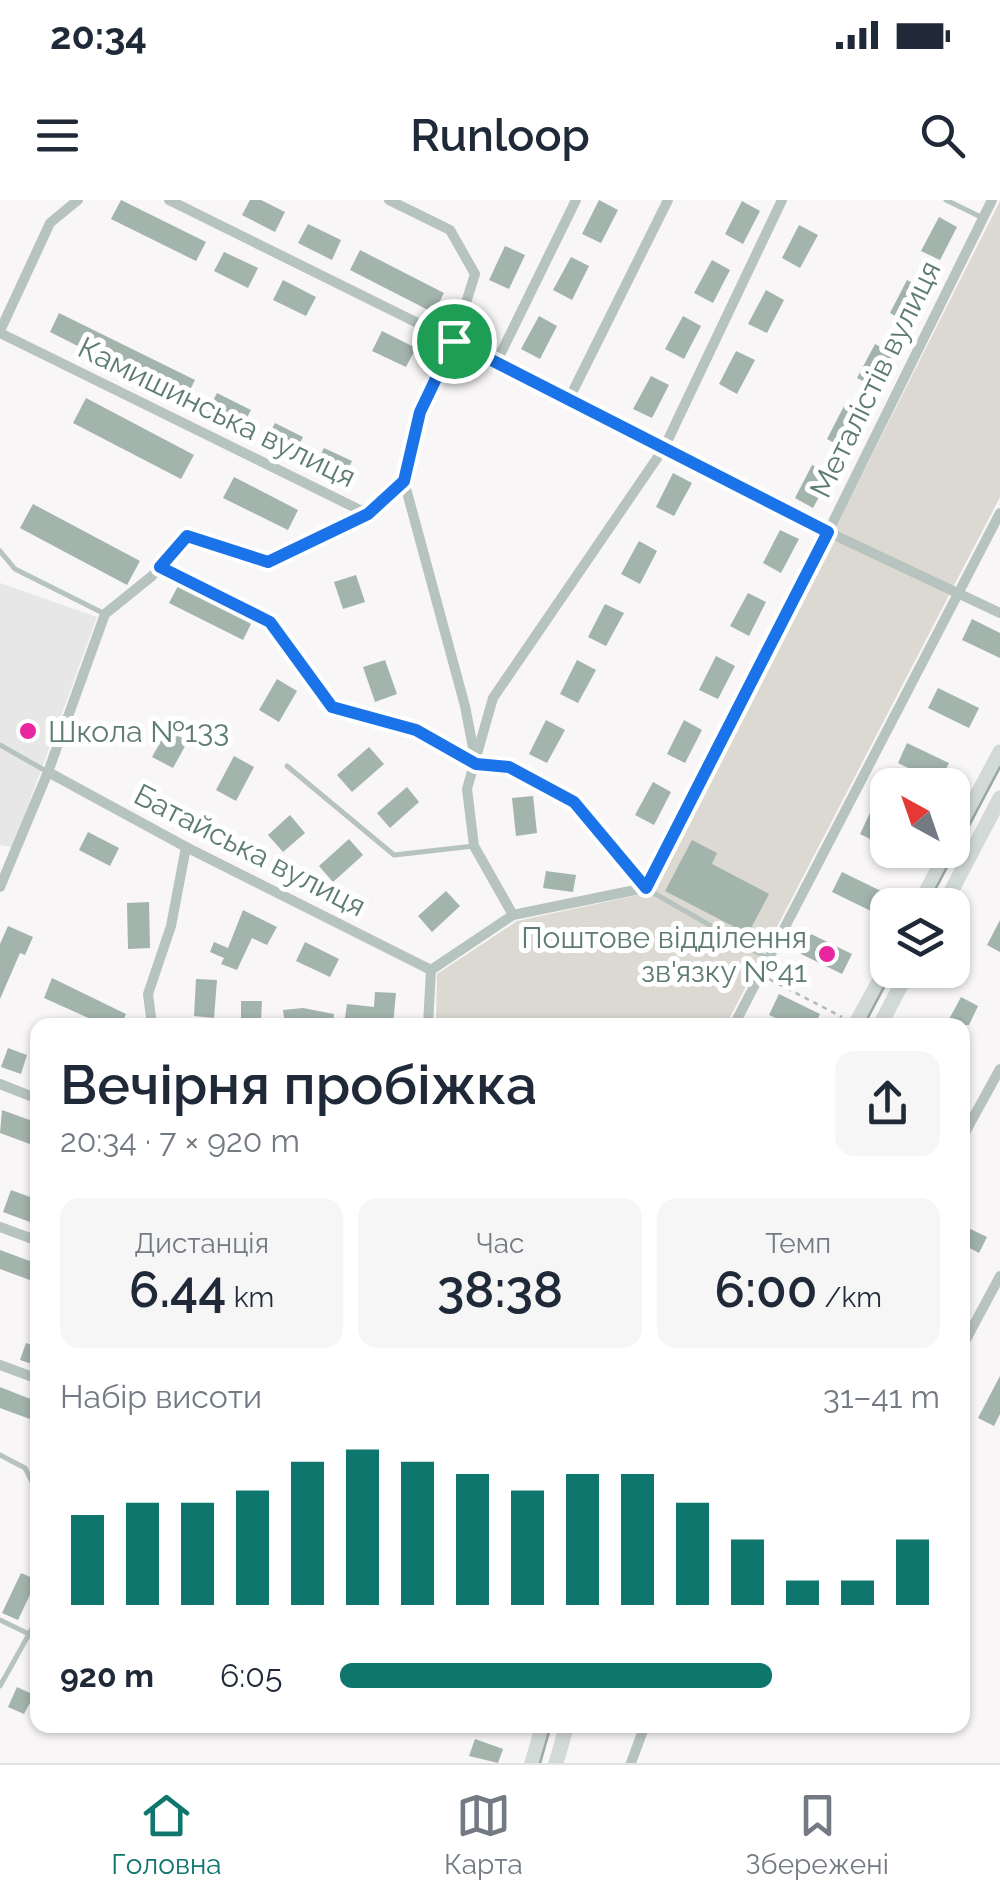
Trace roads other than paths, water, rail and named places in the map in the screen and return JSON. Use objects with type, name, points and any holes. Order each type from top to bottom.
[{"type":"main road","points":[[970,808],[1000,752]]},
{"type":"main road","points":[[953,888],[1000,798]]},
{"type":"main road","points":[[860,1018],[876,988]]},
{"type":"main road","points":[[884,1018],[900,988]]},
{"type":"main road","points":[[532,1763],[541,1733]]},
{"type":"main road","points":[[556,1763],[565,1733]]},
{"type":"street","points":[[0,332],[50,223],[78,200]]},
{"type":"street","points":[[168,200],[828,532],[1000,614]]},
{"type":"street","points":[[389,200],[450,230],[475,274],[454,341],[420,412],[404,481],[465,706],[476,764]]},
{"type":"street","points":[[496,363],[576,200]]},
{"type":"street","points":[[568,401],[668,200]]},
{"type":"street","points":[[513,914],[474,846],[467,789],[493,698],[664,448],[782,200]]},
{"type":"street","name":"Металістів вулиця","points":[[646,888],[992,200]]},
{"type":"street","name":"Камишинська вулиця","points":[[0,332],[368,514],[404,481]]},
{"type":"street","points":[[737,1018],[1000,513]]},
{"type":"street","points":[[0,887],[48,772],[105,614],[160,567],[187,536],[268,562],[368,514]]},
{"type":"street","points":[[160,567],[270,622],[332,707],[416,730],[476,764]]},
{"type":"street","name":"Батайська вулиця","points":[[48,772],[186,847],[431,970]]},
{"type":"street","points":[[151,1018],[148,994],[171,926],[186,847]]},
{"type":"street","points":[[0,851],[14,854]]},
{"type":"street","points":[[428,1018],[431,970],[513,914],[646,888]]},
{"type":"street","points":[[970,1123],[1000,1069]]},
{"type":"street","points":[[0,1084],[30,1095]]},
{"type":"street","points":[[0,1227],[30,1238]]},
{"type":"street","points":[[970,1332],[1000,1276]]},
{"type":"street","points":[[0,1365],[30,1376]]},
{"type":"street","points":[[631,1763],[642,1733]]},
{"type":"lane","points":[[946,200],[983,218]]},
{"type":"lane","points":[[0,551],[15,568],[105,614]]},
{"type":"lane","points":[[0,745],[48,772]]},
{"type":"lane","points":[[476,764],[509,767],[574,802],[646,888],[767,958]]},
{"type":"lane","points":[[288,766],[394,855],[474,846]]},
{"type":"lane","points":[[987,1092],[1000,1098]]},
{"type":"lane","points":[[0,1455],[25,1468],[30,1478]]},
{"type":"lane","points":[[0,1620],[29,1634],[0,1686]]},
{"type":"tram line","points":[[936,888],[1000,767]]},
{"type":"tram line","points":[[868,1018],[884,988]]},
{"type":"tram line","points":[[540,1763],[549,1733]]},
{"type":"place","name":"Школа №133","points":[[28,731]]},
{"type":"place","name":"Поштове відділення зв'язку №41","points":[[827,954]]}]
